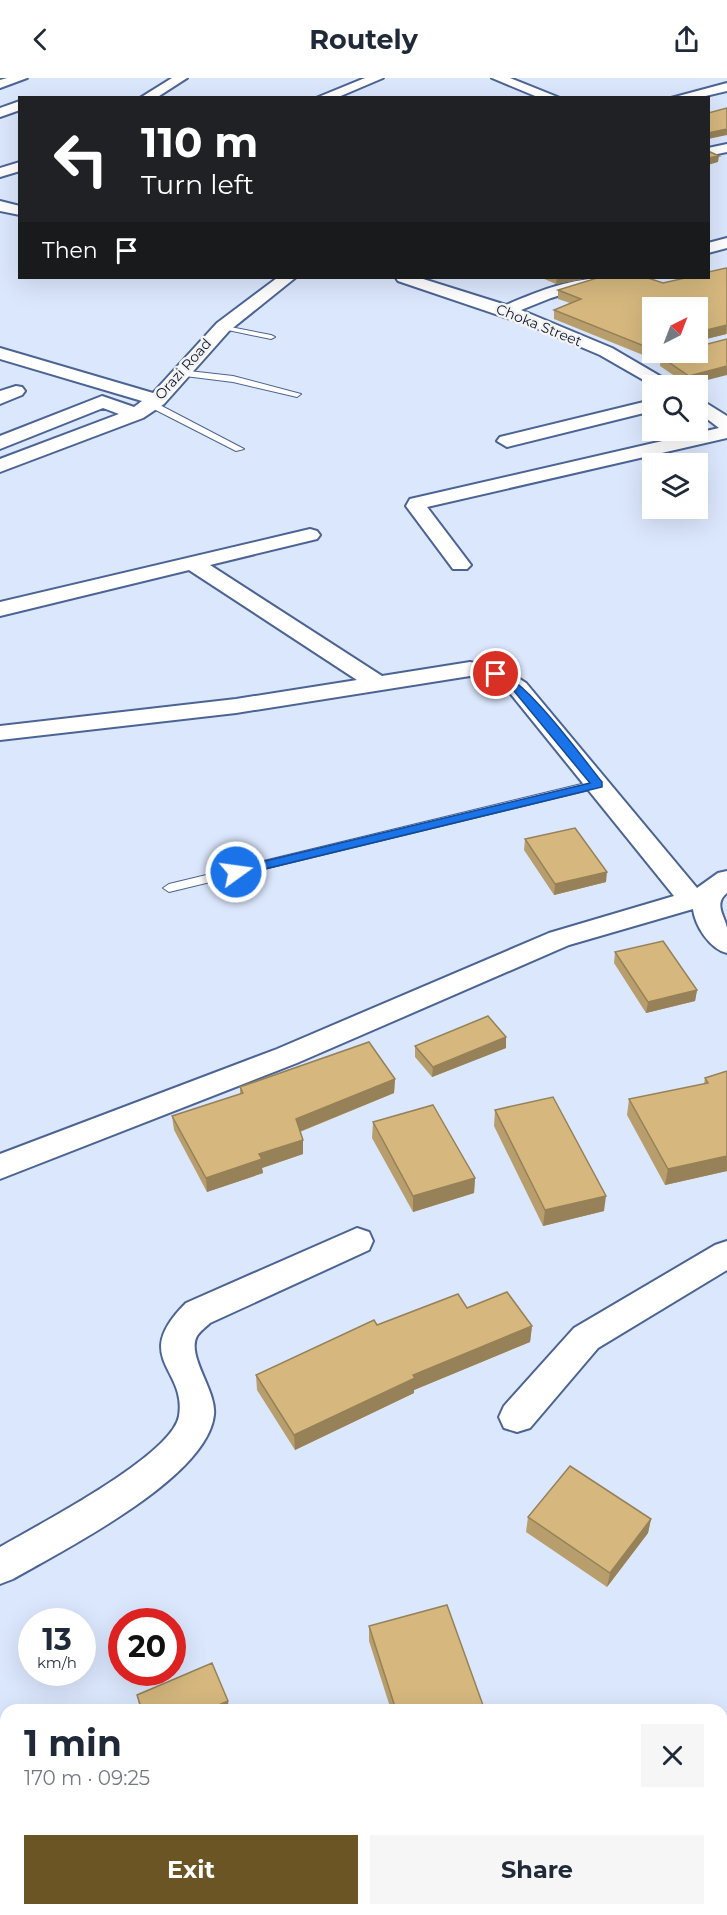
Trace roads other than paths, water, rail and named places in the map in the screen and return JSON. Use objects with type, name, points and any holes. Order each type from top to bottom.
[{"type":"street","points":[[0,84],[21,78]]},
{"type":"street","points":[[150,96],[181,78]]},
{"type":"street","points":[[328,96],[377,78]]},
{"type":"street","points":[[498,78],[548,96]]},
{"type":"street","points":[[512,83],[537,78]]},
{"type":"street","points":[[686,96],[727,87]]},
{"type":"street","points":[[0,113],[18,106]]},
{"type":"street","points":[[710,153],[726,149]]},
{"type":"street","points":[[0,173],[18,167]]},
{"type":"street","points":[[0,206],[18,210]]},
{"type":"street","points":[[710,247],[727,243]]},
{"type":"street","name":"Orazi Road","points":[[0,466],[148,406],[223,327],[285,279]]},
{"type":"street","name":"Choka Street","points":[[407,279],[507,310],[635,365],[651,375]]},
{"type":"street","points":[[507,310],[544,294],[596,279]]},
{"type":"street","points":[[0,352],[148,406]]},
{"type":"street","points":[[635,365],[642,363]]},
{"type":"street","points":[[0,443],[94,403],[148,406]]},
{"type":"street","points":[[507,441],[642,408]]},
{"type":"street","points":[[708,411],[727,425]]},
{"type":"street","points":[[460,565],[416,506],[417,503],[727,432]]},
{"type":"street","points":[[0,609],[310,535]]},
{"type":"street","points":[[192,563],[377,683]]},
{"type":"street","points":[[0,733],[236,706],[470,669],[496,674],[518,688],[598,784],[710,890]]},
{"type":"street","points":[[710,890],[705,907],[706,917],[724,937]]},
{"type":"street","points":[[0,1167],[287,1056],[559,939],[710,890]]},
{"type":"street","points":[[0,1568],[136,1485],[173,1454],[192,1430],[199,1405],[178,1356],[177,1339],[185,1323],[198,1313],[357,1241]]},
{"type":"street","points":[[517,1417],[586,1338],[727,1254]]},
{"type":"lane","points":[[223,327],[271,337]]},
{"type":"lane","points":[[180,373],[233,379],[297,394]]},
{"type":"lane","points":[[148,406],[239,448]]},
{"type":"lane","points":[[169,888],[598,784]]}]
